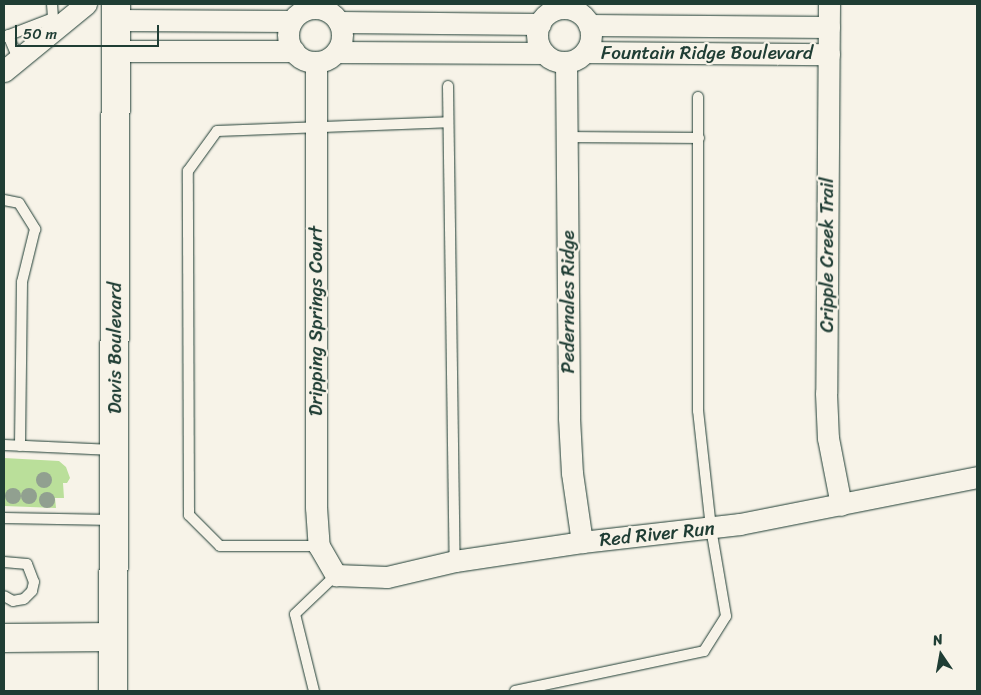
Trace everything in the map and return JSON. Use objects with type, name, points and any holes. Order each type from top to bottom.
[{"type":"main road","name":"Davis Boulevard","points":[[113,691],[116,12]]},
{"type":"main road","points":[[4,638],[113,637]]},
{"type":"street","points":[[11,65],[86,4]]},
{"type":"street","name":"Cripple Creek Trail","points":[[829,4],[826,393],[828,438],[841,505]]},
{"type":"street","points":[[316,62],[303,59],[294,52],[288,34],[292,22],[299,13],[316,6],[330,12],[339,22],[342,37],[336,52]]},
{"type":"street","name":"Fountain Ridge Boulevard","points":[[540,24],[550,12],[566,6],[578,11],[589,25],[591,39],[575,57]]},
{"type":"street","points":[[116,12],[292,22]]},
{"type":"street","points":[[339,22],[540,24],[537,36],[544,53]]},
{"type":"street","name":"Fountain Ridge Boulevard","points":[[589,25],[829,27]]},
{"type":"street","points":[[116,51],[294,52]]},
{"type":"street","name":"Fountain Ridge Boulevard","points":[[316,62],[336,52],[544,53],[554,60],[575,57],[829,54]]},
{"type":"street","name":"Pedernales Ridge","points":[[575,57],[567,137],[569,418],[572,472],[582,542]]},
{"type":"street","name":"Dripping Springs Court","points":[[316,62],[314,130],[316,507],[319,546],[336,575]]},
{"type":"street","name":"Red River Run","points":[[336,575],[387,577],[455,561],[582,542],[711,528],[841,505],[977,477]]},
{"type":"lane","points":[[11,65],[6,36],[53,18],[52,4]]},
{"type":"lane","points":[[448,86],[455,561]]},
{"type":"lane","points":[[515,691],[704,651],[726,616],[711,528],[698,411],[698,97]]},
{"type":"lane","points":[[319,546],[220,546],[189,515],[188,171],[218,131],[314,130],[448,122]]},
{"type":"lane","points":[[567,137],[698,138]]},
{"type":"lane","points":[[4,200],[19,203],[35,228],[22,282],[20,446]]},
{"type":"lane","points":[[4,445],[114,450]]},
{"type":"lane","points":[[4,518],[113,520]]},
{"type":"lane","points":[[4,562],[27,564],[33,573],[32,591],[24,599],[7,599]]},
{"type":"lane","points":[[314,691],[295,614],[336,575]]},
{"type":"green space","points":[[4,458],[59,461],[66,467],[70,478],[67,483],[63,483],[64,498],[55,498],[56,508],[4,506]]}]
